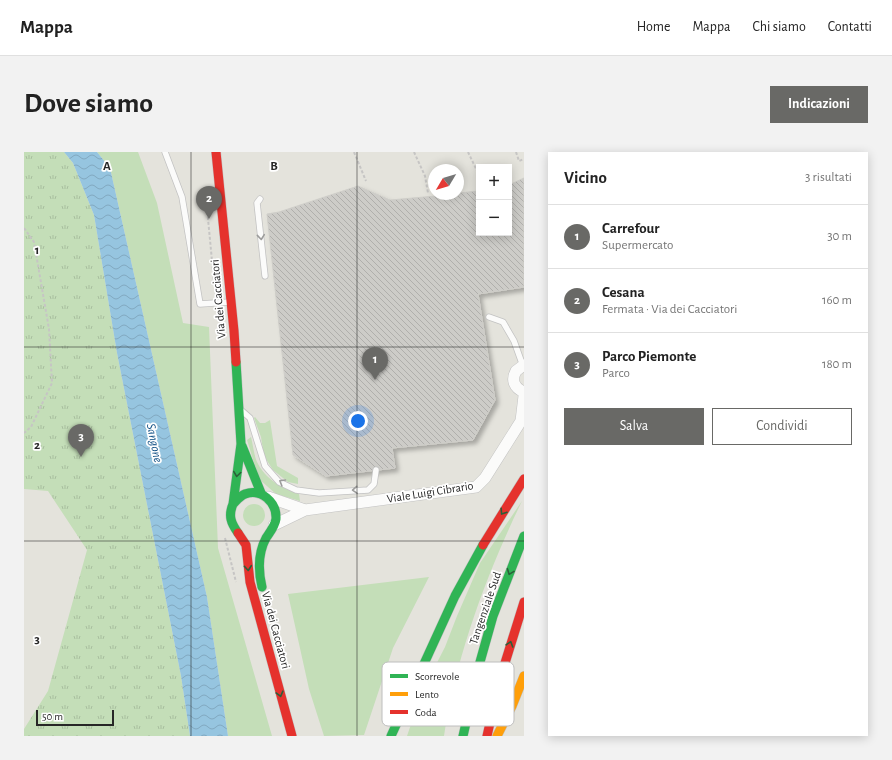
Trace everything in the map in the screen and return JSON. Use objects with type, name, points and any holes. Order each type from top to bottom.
[{"type":"main road","name":"Via dei Cacciatori","points":[[216,152],[231,303],[241,444],[230,519],[246,545],[250,582],[292,736]]},
{"type":"main road","name":"Via dei Cacciatori","points":[[241,444],[264,495],[273,503],[276,511],[276,518],[263,547],[259,569],[265,598]]},
{"type":"main road","points":[[425,662],[455,596],[476,556],[524,479]]},
{"type":"main road","points":[[233,504],[238,498],[245,494],[253,492],[264,495]]},
{"type":"main road","points":[[237,532],[243,536],[254,539],[265,536],[272,528]]},
{"type":"main road","name":"Tangenziale Sud","points":[[480,662],[493,616],[524,536]]},
{"type":"main road","points":[[505,662],[524,602]]},
{"type":"main road","points":[[514,701],[524,676]]},
{"type":"main road","points":[[391,736],[396,726]]},
{"type":"main road","name":"Tangenziale Sud","points":[[463,736],[465,726]]},
{"type":"main road","points":[[487,736],[489,726]]},
{"type":"main road","points":[[497,736],[502,726]]},
{"type":"street","points":[[524,366],[516,370],[513,379],[517,387],[524,392]]},
{"type":"street","name":"Viale Luigi Cibrario","points":[[305,510],[476,487],[485,478],[521,421],[524,396]]},
{"type":"street","points":[[264,495],[305,510]]},
{"type":"street","points":[[272,528],[305,510]]},
{"type":"lane","points":[[165,152],[182,197],[200,304],[231,303]]},
{"type":"lane","points":[[260,199],[257,202],[265,276]]},
{"type":"lane","points":[[489,317],[503,322],[514,341],[524,366]]},
{"type":"lane","points":[[239,407],[250,418],[265,466],[279,482],[296,490],[319,493],[368,490],[374,484],[376,470]]},
{"type":"path","points":[[354,152],[366,181]]},
{"type":"path","points":[[414,152],[425,176],[428,193]]},
{"type":"path","points":[[468,152],[476,169]]},
{"type":"path","points":[[516,152],[520,161],[524,159]]},
{"type":"path","points":[[24,228],[34,242],[48,329],[52,383],[31,427],[24,433]]},
{"type":"green space","points":[[24,152],[64,152],[73,163],[94,215],[117,353],[181,676],[190,736],[24,736],[24,729],[48,691],[87,550],[48,491],[24,489]]},
{"type":"green space","points":[[97,152],[138,152],[157,203],[183,323],[209,327],[218,548],[272,736],[228,736],[207,597],[110,168]]},
{"type":"green space","points":[[255,417],[260,423],[265,423],[270,420],[277,466],[298,478],[298,484],[288,482],[273,470],[264,456],[261,437],[254,418]]},
{"type":"green space","points":[[251,437],[256,459],[260,468],[275,482],[299,494],[300,501],[276,494],[259,479],[247,440]]},
{"type":"green space","points":[[522,501],[485,586],[460,662],[437,662],[445,647],[480,563]]},
{"type":"green space","points":[[250,504],[258,504],[265,511],[265,519],[258,526],[250,526],[243,519],[243,511]]},
{"type":"green space","points":[[429,577],[393,648],[388,662],[382,662],[382,681],[364,735],[324,736],[309,689],[288,594]]},
{"type":"green space","points":[[410,726],[446,726],[444,736],[407,736]]},
{"type":"water","name":"Sangone","points":[[64,152],[97,152],[110,168],[207,597],[228,736],[190,736],[181,676],[117,353],[94,215],[73,163]]},
{"type":"building","points":[[524,178],[524,287],[478,294],[495,400],[473,440],[392,448],[395,468],[326,476],[293,455],[267,214],[279,212],[358,186],[390,200],[428,197],[428,200],[464,200],[464,192],[476,191],[476,236],[512,236],[512,184]]},
{"type":"traffic: fast","points":[[236,362],[241,444],[231,516],[232,523],[238,533]]},
{"type":"traffic: fast","points":[[242,446],[261,493]]},
{"type":"traffic: fast","points":[[233,504],[245,494],[257,493],[267,498],[274,507],[276,519],[263,544],[260,556],[259,568],[262,587]]},
{"type":"traffic: fast","points":[[480,662],[493,616],[524,536]]},
{"type":"traffic: fast","points":[[425,662],[455,596],[483,545]]},
{"type":"traffic: fast","points":[[391,736],[396,726]]},
{"type":"traffic: fast","points":[[463,736],[465,726]]},
{"type":"traffic: slow","points":[[514,701],[524,676]]},
{"type":"traffic: slow","points":[[497,736],[502,726]]},
{"type":"traffic: jam","points":[[216,152],[236,362]]},
{"type":"traffic: jam","points":[[483,545],[524,479]]},
{"type":"traffic: jam","points":[[238,533],[246,545],[250,582],[292,736]]},
{"type":"traffic: jam","points":[[505,662],[524,602]]},
{"type":"traffic: jam","points":[[487,736],[489,726]]},
{"type":"place","name":"Cesana","points":[[209,219]]},
{"type":"place","name":"Carrefour","points":[[375,380]]},
{"type":"place","name":"Parco Piemonte","points":[[81,457]]}]
